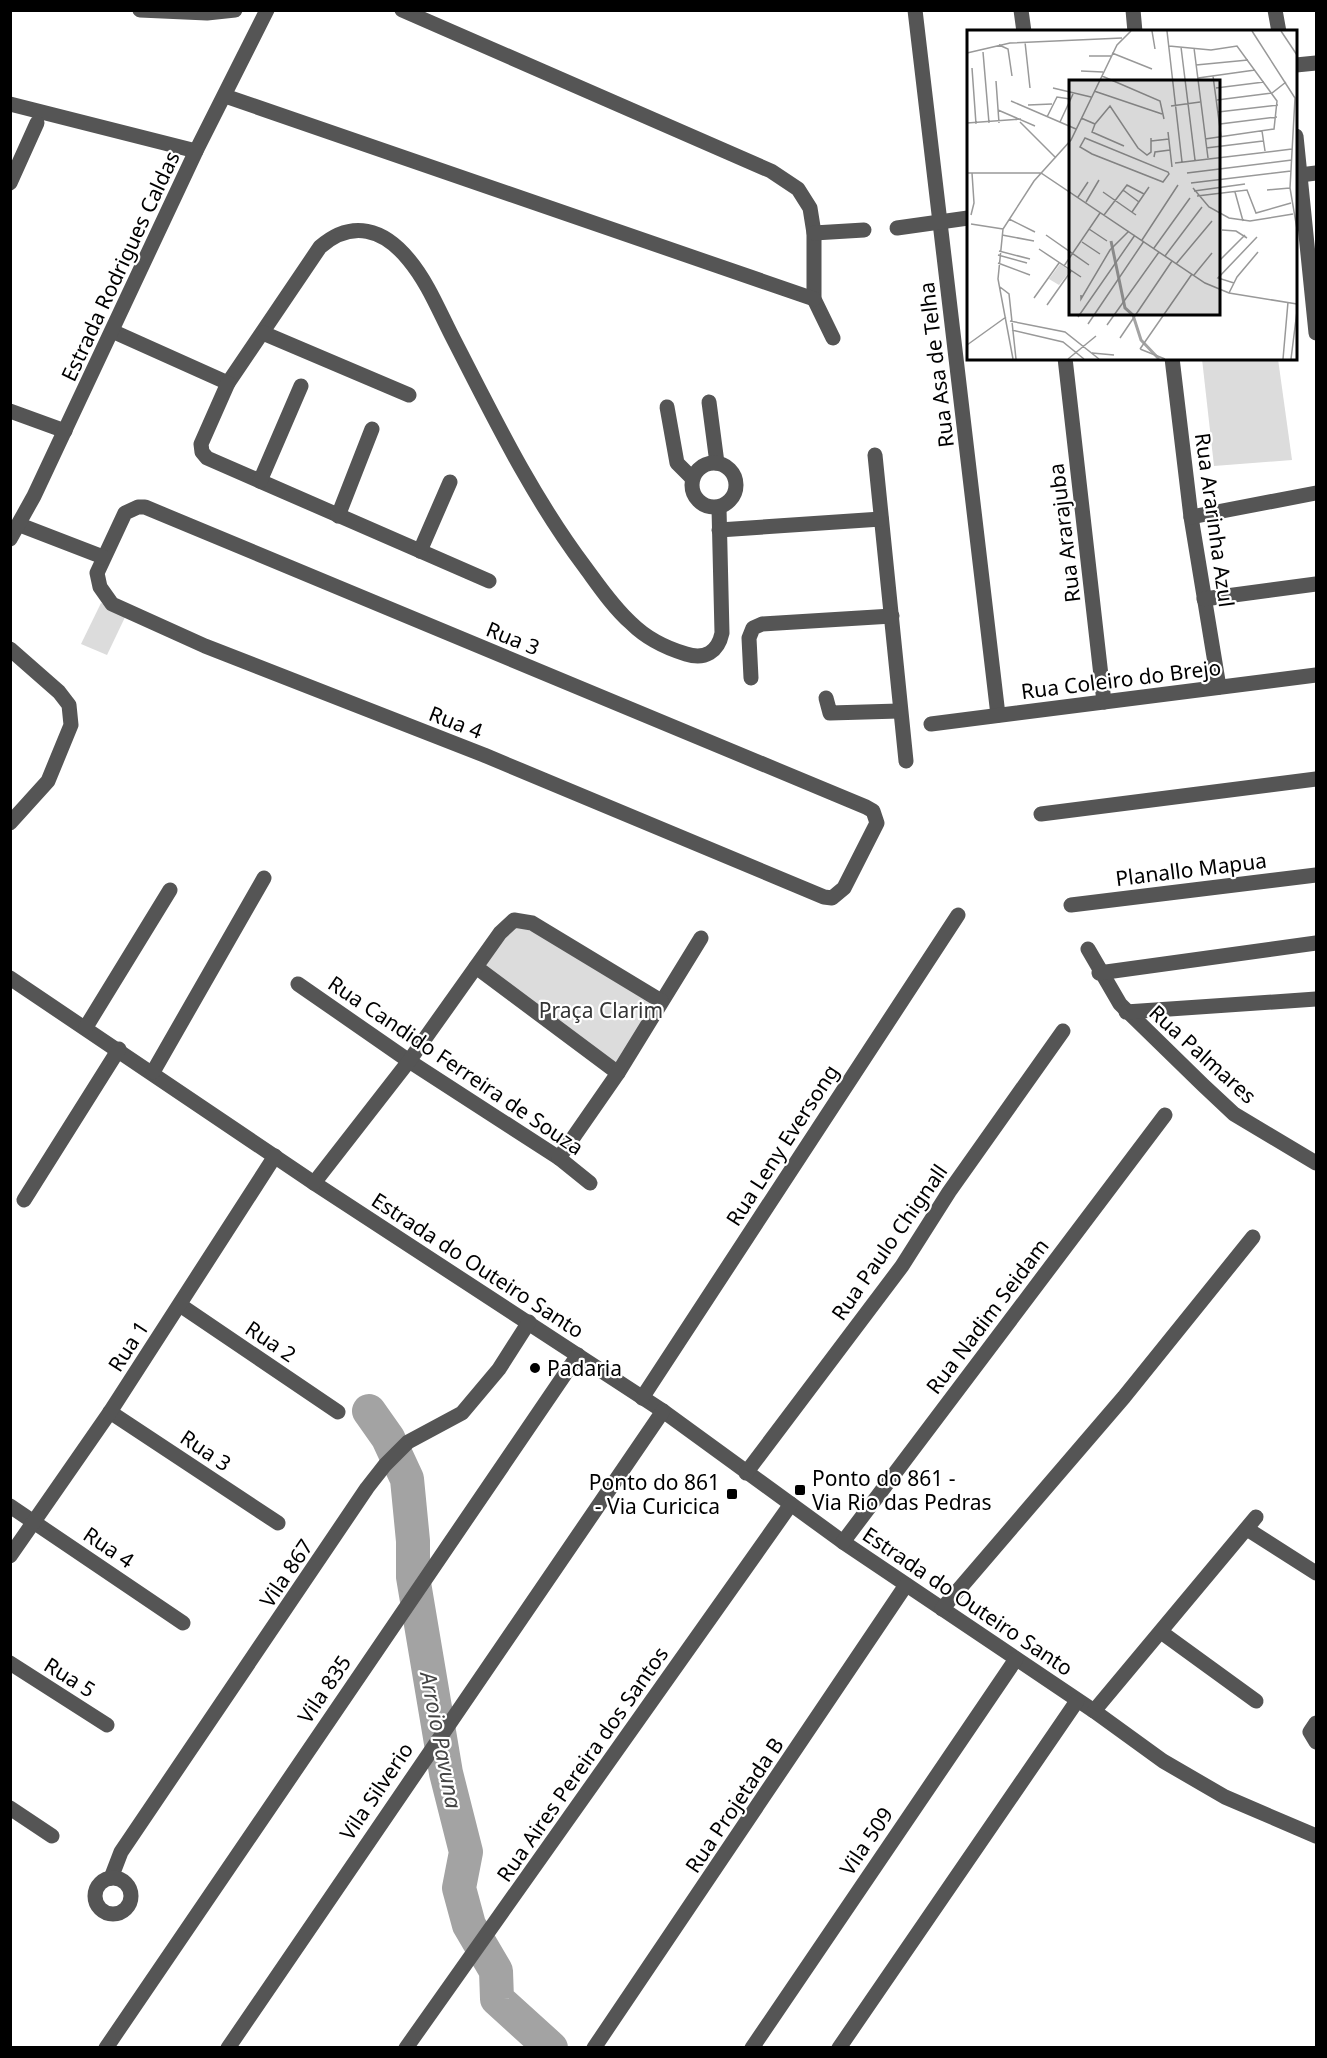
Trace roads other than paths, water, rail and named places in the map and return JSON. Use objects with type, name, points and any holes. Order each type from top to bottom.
[{"type":"street","points":[[140,10],[207,13],[235,10]]},
{"type":"street","name":"Estrada Rodrigues Caldas","points":[[10,539],[20,525],[196,152],[267,10]]},
{"type":"street","points":[[402,10],[771,171],[798,189],[810,208],[814,233],[814,299],[833,338]]},
{"type":"street","name":"Rua Asa de Telha","points":[[915,10],[998,715]]},
{"type":"street","points":[[1021,10],[1024,30]]},
{"type":"street","points":[[1132,10],[1135,30]]},
{"type":"street","points":[[1275,10],[1279,30]]},
{"type":"street","points":[[1297,65],[1317,63]]},
{"type":"street","points":[[225,96],[814,299]]},
{"type":"street","points":[[10,104],[196,152]]},
{"type":"street","points":[[12,174],[37,123]]},
{"type":"street","points":[[1297,146],[1313,277],[1317,333]]},
{"type":"street","points":[[1300,175],[1317,173]]},
{"type":"street","points":[[897,228],[967,218]]},
{"type":"street","points":[[489,581],[207,458],[202,452],[201,444],[208,425],[228,383],[320,247],[334,235],[348,230],[361,230],[385,239],[409,260],[429,291],[506,444],[565,540],[609,599],[631,624],[654,641],[687,654],[699,656],[711,653],[719,645],[722,633],[719,508]]},
{"type":"street","points":[[814,233],[864,230]]},
{"type":"street","points":[[112,331],[228,383]]},
{"type":"street","points":[[262,333],[409,395]]},
{"type":"street","name":"Rua Ararajuba","points":[[1065,360],[1104,702]]},
{"type":"street","name":"Rua Ararinha Azul","points":[[1172,360],[1191,517],[1219,687]]},
{"type":"street","points":[[260,481],[301,386]]},
{"type":"street","points":[[709,402],[717,463]]},
{"type":"street","points":[[667,407],[677,463],[692,478]]},
{"type":"street","points":[[10,411],[65,431]]},
{"type":"street","points":[[338,516],[372,429]]},
{"type":"street","points":[[875,455],[892,616],[899,711],[903,726],[906,761]]},
{"type":"street","points":[[717,463],[730,470],[736,484],[732,499],[719,508],[711,508],[697,501],[691,486],[692,478],[702,466],[717,463]]},
{"type":"street","points":[[420,551],[450,482]]},
{"type":"street","points":[[1191,517],[1317,493]]},
{"type":"street","name":"Rua 3","points":[[103,557],[125,513],[138,507],[146,507],[867,807],[873,811],[877,823],[840,894],[832,898],[816,894]]},
{"type":"street","points":[[719,530],[881,519]]},
{"type":"street","points":[[20,525],[103,557]]},
{"type":"street","name":"Rua 4","points":[[103,557],[98,573],[100,587],[112,604],[205,646],[495,760],[816,894]]},
{"type":"street","points":[[1204,599],[1317,584]]},
{"type":"street","points":[[751,678],[749,638],[753,628],[762,624],[892,616]]},
{"type":"street","points":[[10,649],[59,692],[69,705],[71,725],[48,781],[10,823]]},
{"type":"street","name":"Rua Coleiro do Brejo","points":[[931,723],[1317,675]]},
{"type":"street","points":[[826,698],[830,713],[899,711]]},
{"type":"street","points":[[1041,814],[1317,779]]},
{"type":"street","name":"Planallo Mapua","points":[[1071,905],[1317,875]]},
{"type":"street","points":[[153,1072],[264,878]]},
{"type":"street","points":[[86,1028],[170,890]]},
{"type":"street","name":"Rua Leny Eversong","points":[[642,1398],[958,915]]},
{"type":"street","points":[[314,1183],[409,1061],[508,924],[520,919],[532,923],[661,1001]]},
{"type":"street","points":[[559,1158],[618,1072],[700,938]]},
{"type":"street","points":[[1099,973],[1317,943]]},
{"type":"street","name":"Rua Palmares","points":[[1088,949],[1099,973],[1126,1012],[1234,1113],[1317,1163]]},
{"type":"street","points":[[477,967],[618,1072]]},
{"type":"street","name":"Estrada do Outeiro Santo","points":[[10,978],[153,1072],[314,1183],[663,1411],[843,1542],[1192,1780],[1317,1836]]},
{"type":"street","name":"Rua Candido Ferreira de Souza","points":[[298,984],[409,1061],[559,1158],[590,1183]]},
{"type":"street","points":[[1126,1012],[1317,999]]},
{"type":"street","name":"Rua Paulo Chignall","points":[[746,1473],[902,1266],[949,1192],[1063,1031]]},
{"type":"street","points":[[24,1200],[118,1049]]},
{"type":"street","name":"Rua Nadim Seidam","points":[[843,1542],[1165,1115]]},
{"type":"street","name":"Rua 1","points":[[10,1556],[110,1412],[275,1156]]},
{"type":"street","points":[[942,1609],[1138,1380],[1253,1237]]},
{"type":"street","name":"Rua 2","points":[[180,1305],[338,1412]]},
{"type":"street","name":"Vila 867","points":[[111,1878],[122,1852],[385,1465],[408,1442],[462,1413],[499,1370],[529,1322]]},
{"type":"street","name":"Vila 835","points":[[106,2048],[578,1355]]},
{"type":"street","name":"Vila Silverio","points":[[228,2048],[421,1762],[663,1411]]},
{"type":"street","name":"Rua 3","points":[[110,1412],[278,1523]]},
{"type":"street","name":"Rua Aires Pereira dos Santos","points":[[406,2048],[487,1937],[791,1503]]},
{"type":"street","name":"Rua 4","points":[[10,1506],[183,1623]]},
{"type":"street","points":[[1094,1712],[1252,1523],[1317,1573]]},
{"type":"street","name":"Rua Projetada B","points":[[594,2048],[906,1585]]},
{"type":"street","points":[[1161,1632],[1256,1701]]},
{"type":"street","name":"Vila 509","points":[[752,2048],[1016,1659]]},
{"type":"street","name":"Rua 5","points":[[13,1672],[107,1725]]},
{"type":"street","points":[[839,2048],[1077,1701]]},
{"type":"street","points":[[1317,1723],[1310,1732],[1317,1742]]},
{"type":"street","points":[[10,1808],[52,1836]]},
{"type":"waterway","name":"Arroio Pavuna","points":[[369,1411],[388,1438],[407,1479],[413,1541],[413,1577],[446,1773],[466,1852],[459,1888],[469,1925],[496,1971],[497,1999],[551,2048]]},
{"type":"place","name":"Padaria","points":[[535,1368]]},
{"type":"place","name":"Ponto do 861 - Via Rio das Pedras","points":[[800,1490]]},
{"type":"place","name":"Ponto do 861 - Via Curicica","points":[[732,1494]]},
{"type":"park label","name":"Praça Clarim","points":[[601,1010]]}]
